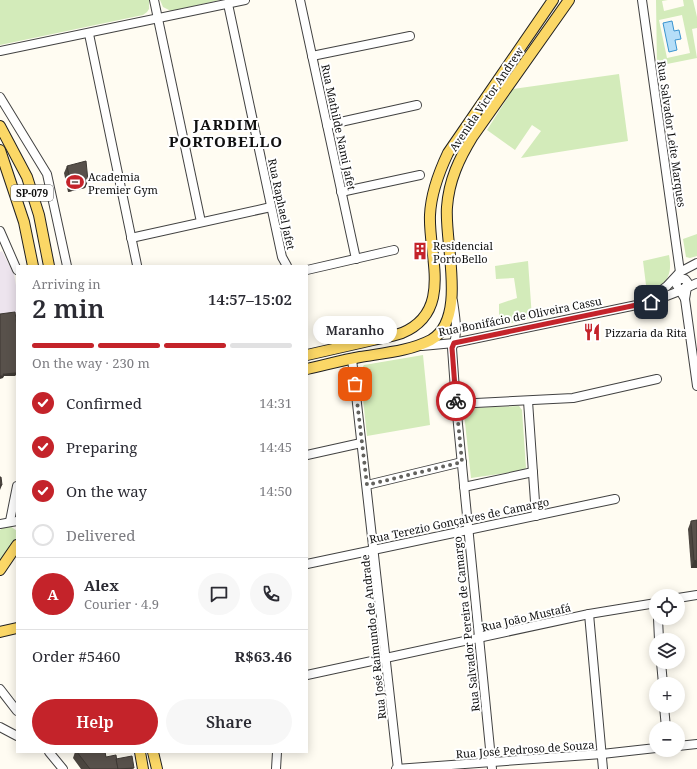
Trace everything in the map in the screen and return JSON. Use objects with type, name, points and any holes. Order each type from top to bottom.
[{"type":"main road","name":"Avenida Victor Andrew","points":[[392,335],[410,328],[424,314],[433,299],[436,284],[430,239],[430,212],[434,188],[448,153],[553,0]]},
{"type":"main road","name":"Avenida Victor Andrew","points":[[414,347],[432,339],[446,324],[449,315],[452,287],[447,208],[450,184],[460,158],[569,0]]},
{"type":"main road","name":"SP-079","points":[[0,126],[27,177],[39,215],[49,265]]},
{"type":"main road","name":"SP-079","points":[[0,150],[13,183],[24,222],[32,265]]},
{"type":"main road","points":[[430,239],[443,247],[445,261],[450,268]]},
{"type":"main road","points":[[308,355],[392,335]]},
{"type":"main road","points":[[352,359],[362,348],[385,340],[392,335]]},
{"type":"main road","name":"Rua Bonifácio de Oliveira Cassu","points":[[308,369],[414,347]]},
{"type":"main road","points":[[0,570],[16,546]]},
{"type":"main road","points":[[0,632],[16,628]]},
{"type":"main road","points":[[140,753],[143,769]]},
{"type":"main road","points":[[153,753],[157,769]]},
{"type":"street","points":[[154,0],[201,222]]},
{"type":"street","points":[[0,51],[89,34],[245,0]]},
{"type":"street","name":"Rua Mathilde Nami Jafet","points":[[300,0],[356,259]]},
{"type":"street","name":"Rua Salvador Leite Marques","points":[[642,0],[697,386]]},
{"type":"street","name":"Rua Raphael Jafet","points":[[228,4],[282,257],[286,265]]},
{"type":"street","points":[[89,34],[137,265]]},
{"type":"street","points":[[312,56],[410,36]]},
{"type":"street","points":[[0,98],[47,174],[67,265]]},
{"type":"street","points":[[327,125],[417,105]]},
{"type":"street","points":[[0,161],[13,183]]},
{"type":"street","points":[[341,192],[420,175]]},
{"type":"street","points":[[131,238],[271,207]]},
{"type":"street","points":[[0,230],[16,268]]},
{"type":"street","points":[[308,270],[394,250]]},
{"type":"street","name":"Rua Bonifácio de Oliveira Cassu","points":[[643,304],[667,286],[680,272],[697,263]]},
{"type":"street","name":"Rua Bonifácio de Oliveira Cassu","points":[[414,347],[454,343],[643,304],[666,298],[683,287],[697,283]]},
{"type":"street","name":"Rua Salvador Pereira de Camargo","points":[[452,287],[455,322],[454,343],[452,348],[456,404],[492,766]]},
{"type":"street","name":"Rua José Raimundo de Andrade","points":[[352,359],[375,550],[397,769]]},
{"type":"street","points":[[456,404],[573,398],[657,379]]},
{"type":"street","points":[[528,401],[536,516]]},
{"type":"street","points":[[308,455],[361,443]]},
{"type":"street","points":[[367,485],[462,462]]},
{"type":"street","points":[[464,487],[533,472]]},
{"type":"street","points":[[0,524],[14,521],[16,498]]},
{"type":"street","name":"Rua Terezio Gonçalves de Camargo","points":[[308,564],[615,499]]},
{"type":"street","points":[[685,597],[697,595]]},
{"type":"street","name":"Rua João Mustafá","points":[[308,675],[589,614],[649,603]]},
{"type":"street","points":[[589,614],[603,769]]},
{"type":"street","points":[[0,690],[16,710]]},
{"type":"street","points":[[0,727],[16,735]]},
{"type":"street","points":[[685,745],[697,744]]},
{"type":"street","name":"Rua José Pedroso de Souza","points":[[397,769],[492,766],[649,749]]},
{"type":"street","points":[[50,753],[62,769]]},
{"type":"street","points":[[276,769],[277,753]]},
{"type":"shaded area","points":[[2,251],[14,274],[16,285],[16,313],[0,315],[0,252]]},
{"type":"green space","points":[[0,0],[149,0],[149,9],[143,15],[0,45]]},
{"type":"green space","points":[[160,0],[220,0],[171,11],[163,7]]},
{"type":"green space","points":[[656,0],[668,0],[662,1],[664,11],[684,6],[683,0],[693,0],[697,17],[697,28],[692,29],[697,58],[657,66]],"holes":[[[682,15],[690,53],[667,58],[659,20]]]},
{"type":"green space","points":[[619,74],[628,141],[521,158],[541,131],[532,125],[515,150],[487,130],[513,89]]},
{"type":"green space","points":[[697,234],[697,256],[690,258],[686,257],[683,239]]},
{"type":"green space","points":[[669,255],[670,269],[667,279],[659,287],[647,293],[643,261]]},
{"type":"green space","points":[[528,261],[532,318],[499,326],[499,304],[517,298],[514,278],[496,279],[495,266]]},
{"type":"green space","points":[[423,355],[430,425],[367,436],[360,371],[364,365]]},
{"type":"green space","points":[[519,406],[522,410],[526,468],[521,471],[471,478],[464,413],[470,408]]},
{"type":"green space","points":[[10,526],[16,530],[16,538],[0,561],[0,530],[4,527]]},
{"type":"water","points":[[672,21],[674,31],[679,30],[681,39],[675,40],[677,50],[669,52],[663,23]]},
{"type":"building","points":[[86,161],[88,181],[71,184],[67,166]]},
{"type":"building","points":[[419,245],[423,245],[423,251],[419,252]]},
{"type":"building","points":[[15,312],[16,320],[16,373],[3,374],[4,376],[0,376],[0,314]]},
{"type":"building","points":[[1,477],[2,485],[0,485]]},
{"type":"building","points":[[697,520],[697,560],[694,561],[691,521]]},
{"type":"building","points":[[78,753],[105,753],[106,757],[116,755],[118,769],[90,769]]},
{"type":"building","points":[[132,756],[134,768],[118,769],[116,759]]},
{"type":"way so far","points":[[355,384],[367,485],[462,462],[456,401]]},
{"type":"place","name":"Academia Premier Gym","points":[[75,182]]},
{"type":"place","name":"Residencial PortoBello","points":[[420,251]]},
{"type":"place","name":"Pizzaria da Rita","points":[[592,332]]},
{"type":"place","name":"Maranho","points":[[355,384]]},
{"type":"district","name":"JARDIM PORTOBELLO","points":[[226,132]]},
{"type":"route","points":[[456,401],[452,348],[454,343],[651,302]]}]
